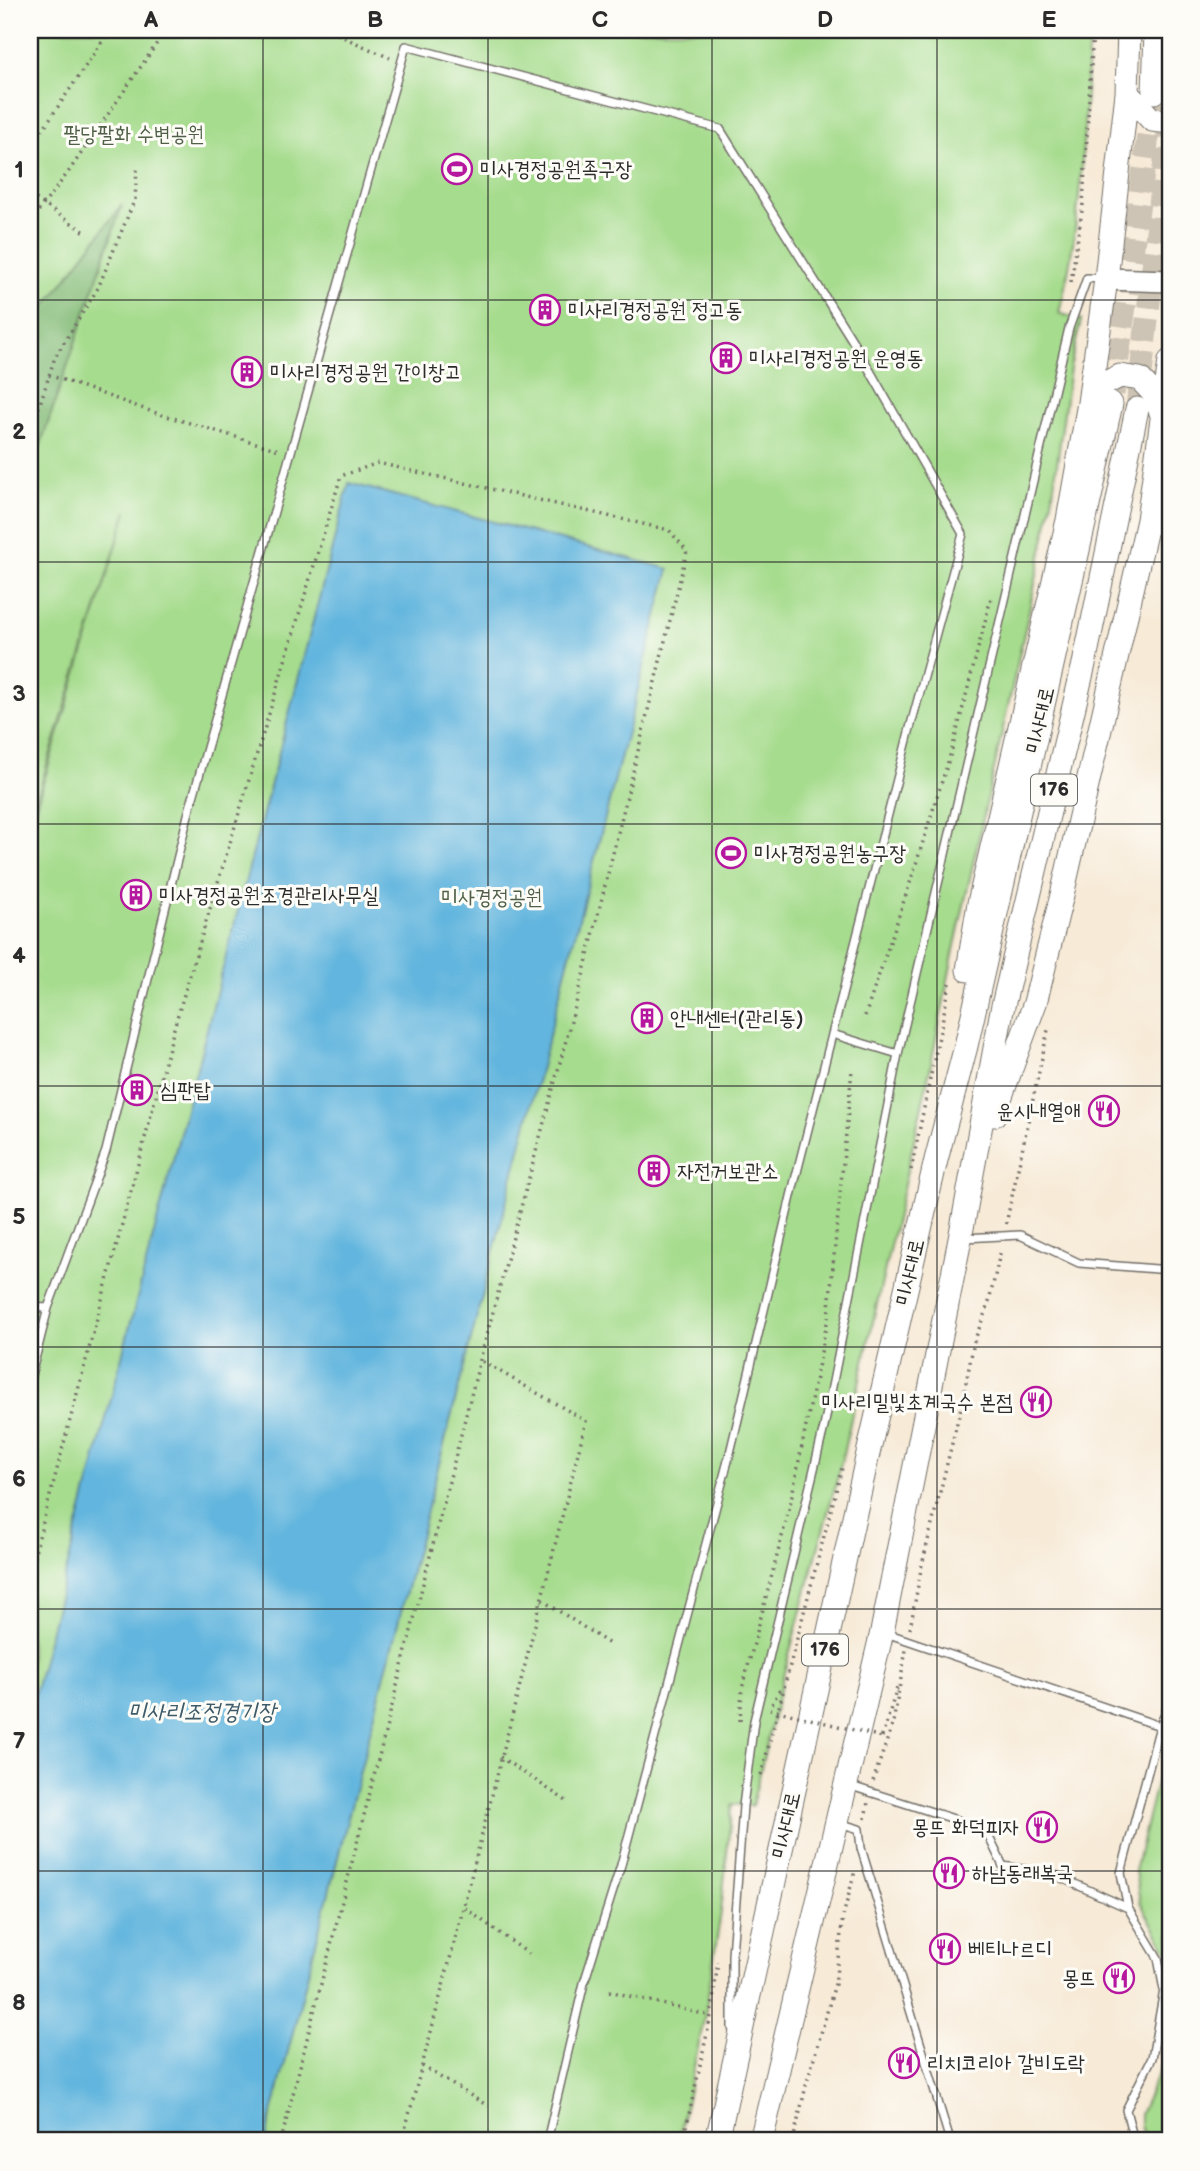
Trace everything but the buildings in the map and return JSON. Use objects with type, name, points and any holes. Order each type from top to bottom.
[{"type":"main road","name":"미사대로","points":[[717,2141],[867,1458],[936,1160],[944,1071],[972,953],[978,903],[1068,520],[1100,403],[1106,279],[1127,93],[1129,30]]},
{"type":"main road","points":[[1154,92],[1156,30]]},
{"type":"main road","points":[[1127,93],[1153,120],[1170,122]]},
{"type":"main road","points":[[1106,279],[1170,281]]},
{"type":"main road","points":[[973,1171],[1035,1003],[1148,520],[1170,361]]},
{"type":"main road","points":[[1100,403],[1106,383],[1120,376],[1140,379],[1154,394],[1163,411]]},
{"type":"main road","points":[[1163,411],[1170,385]]},
{"type":"main road","name":"미사대로","points":[[761,2141],[882,1632],[960,1239],[1002,1010],[1084,664],[1137,409]]},
{"type":"lane","points":[[30,1379],[48,1308],[106,1151],[188,815],[406,46],[720,129],[857,348],[963,534],[832,1034],[730,1453],[621,1865],[584,1983],[547,2141]]},
{"type":"lane","points":[[733,2068],[732,1955],[743,1806],[754,1721],[824,1427],[898,1054],[1069,327],[1087,278],[1106,279]]},
{"type":"lane","points":[[832,1034],[898,1054]]},
{"type":"lane","points":[[960,1239],[1020,1234],[1079,1263],[1170,1270]]},
{"type":"lane","points":[[30,1307],[48,1308]]},
{"type":"lane","points":[[882,1632],[1160,1727]]},
{"type":"lane","points":[[1134,2141],[1126,2110],[1152,2058],[1164,1990],[1157,1958],[1128,1908],[1121,1873],[1160,1727],[1170,1700]]},
{"type":"lane","points":[[847,1784],[985,1829],[1003,1866],[1054,1874],[1128,1908]]},
{"type":"lane","points":[[838,1823],[859,1829],[861,1848],[950,2141]]},
{"type":"path","points":[[30,148],[110,30]]},
{"type":"path","points":[[30,222],[166,30]]},
{"type":"path","points":[[332,30],[401,63]]},
{"type":"path","points":[[1070,282],[1083,204],[1093,30]]},
{"type":"path","points":[[30,435],[55,356],[98,288],[135,200],[137,169]]},
{"type":"path","points":[[30,195],[89,233]]},
{"type":"path","points":[[49,374],[150,411],[291,454]]},
{"type":"path","points":[[30,1571],[176,1021],[341,476],[378,463],[669,530],[687,551],[579,992],[480,1360],[281,2141]]},
{"type":"path","points":[[865,1016],[953,746],[993,590]]},
{"type":"path","points":[[911,1171],[952,975]]},
{"type":"path","points":[[785,1681],[770,1709],[882,1737],[899,1682],[921,1569],[974,1342],[989,1302],[1050,1021]]},
{"type":"path","points":[[739,1728],[742,1689],[789,1510],[828,1318],[852,1070]]},
{"type":"path","points":[[402,2141],[464,1908],[586,1421],[480,1360]]},
{"type":"path","points":[[759,1783],[844,1459]]},
{"type":"path","points":[[542,1600],[611,1645]]},
{"type":"path","points":[[793,2141],[835,1984],[843,1916],[861,1848],[869,1792],[893,1723],[899,1682]]},
{"type":"path","points":[[500,1757],[568,1802]]},
{"type":"path","points":[[464,1908],[529,1954]]},
{"type":"path","points":[[683,2141],[711,2016],[719,1952]]},
{"type":"path","points":[[609,1991],[711,2016]]},
{"type":"path","points":[[422,2066],[488,2106]]},
{"type":"green space","name":"미사경정공원","points":[[30,30],[1089,30],[1078,208],[1059,313],[1081,320],[1070,368],[1052,501],[929,1074],[839,1472],[782,1680],[752,1806],[732,1804],[721,1912],[705,2015],[678,2141],[30,2141],[30,826],[127,511],[30,819]]},
{"type":"green space","points":[[122,205],[30,476],[30,326]]},
{"type":"green space","points":[[1170,1739],[1170,1956],[1140,1902],[1135,1871],[1160,1767]]},
{"type":"green space","points":[[1170,2041],[1170,2141],[1146,2141],[1140,2126],[1140,2114]]},
{"type":"water","name":"미사리조정경기장","points":[[349,483],[669,569],[265,2141],[30,2141],[30,1710]]},
{"type":"tunnel","points":[[1113,394],[1153,99]]},
{"type":"tunnel","points":[[1137,409],[1170,116]]},
{"type":"place","name":"미사경정공원족구장","points":[[457,169]]},
{"type":"place","name":"미사리경정공원 정고동","points":[[545,310]]},
{"type":"place","name":"미사리경정공원 운영동","points":[[726,358]]},
{"type":"place","name":"미사리경정공원 간이창고","points":[[247,372]]},
{"type":"place","name":"미사경정공원농구장","points":[[731,853]]},
{"type":"place","name":"미사경정공원조경관리사무실","points":[[136,895]]},
{"type":"place","name":"안내센터(관리동)","points":[[647,1018]]},
{"type":"place","name":"심판탑","points":[[137,1090]]},
{"type":"place","name":"윤시내열애","points":[[1104,1111]]},
{"type":"place","name":"자전거보관소","points":[[654,1171]]},
{"type":"place","name":"미사리밀빛초계국수 본점","points":[[1036,1402]]},
{"type":"place","name":"몽뜨 화덕피자","points":[[1042,1827]]},
{"type":"place","name":"하남동래복국","points":[[949,1873]]},
{"type":"place","name":"베티나르디","points":[[945,1949]]},
{"type":"place","name":"몽뜨","points":[[1119,1978]]},
{"type":"place","name":"리치코리아 갈비도락","points":[[904,2063]]},
{"type":"park label","name":"팔당팔화 수변공원","points":[[134,134]]}]
